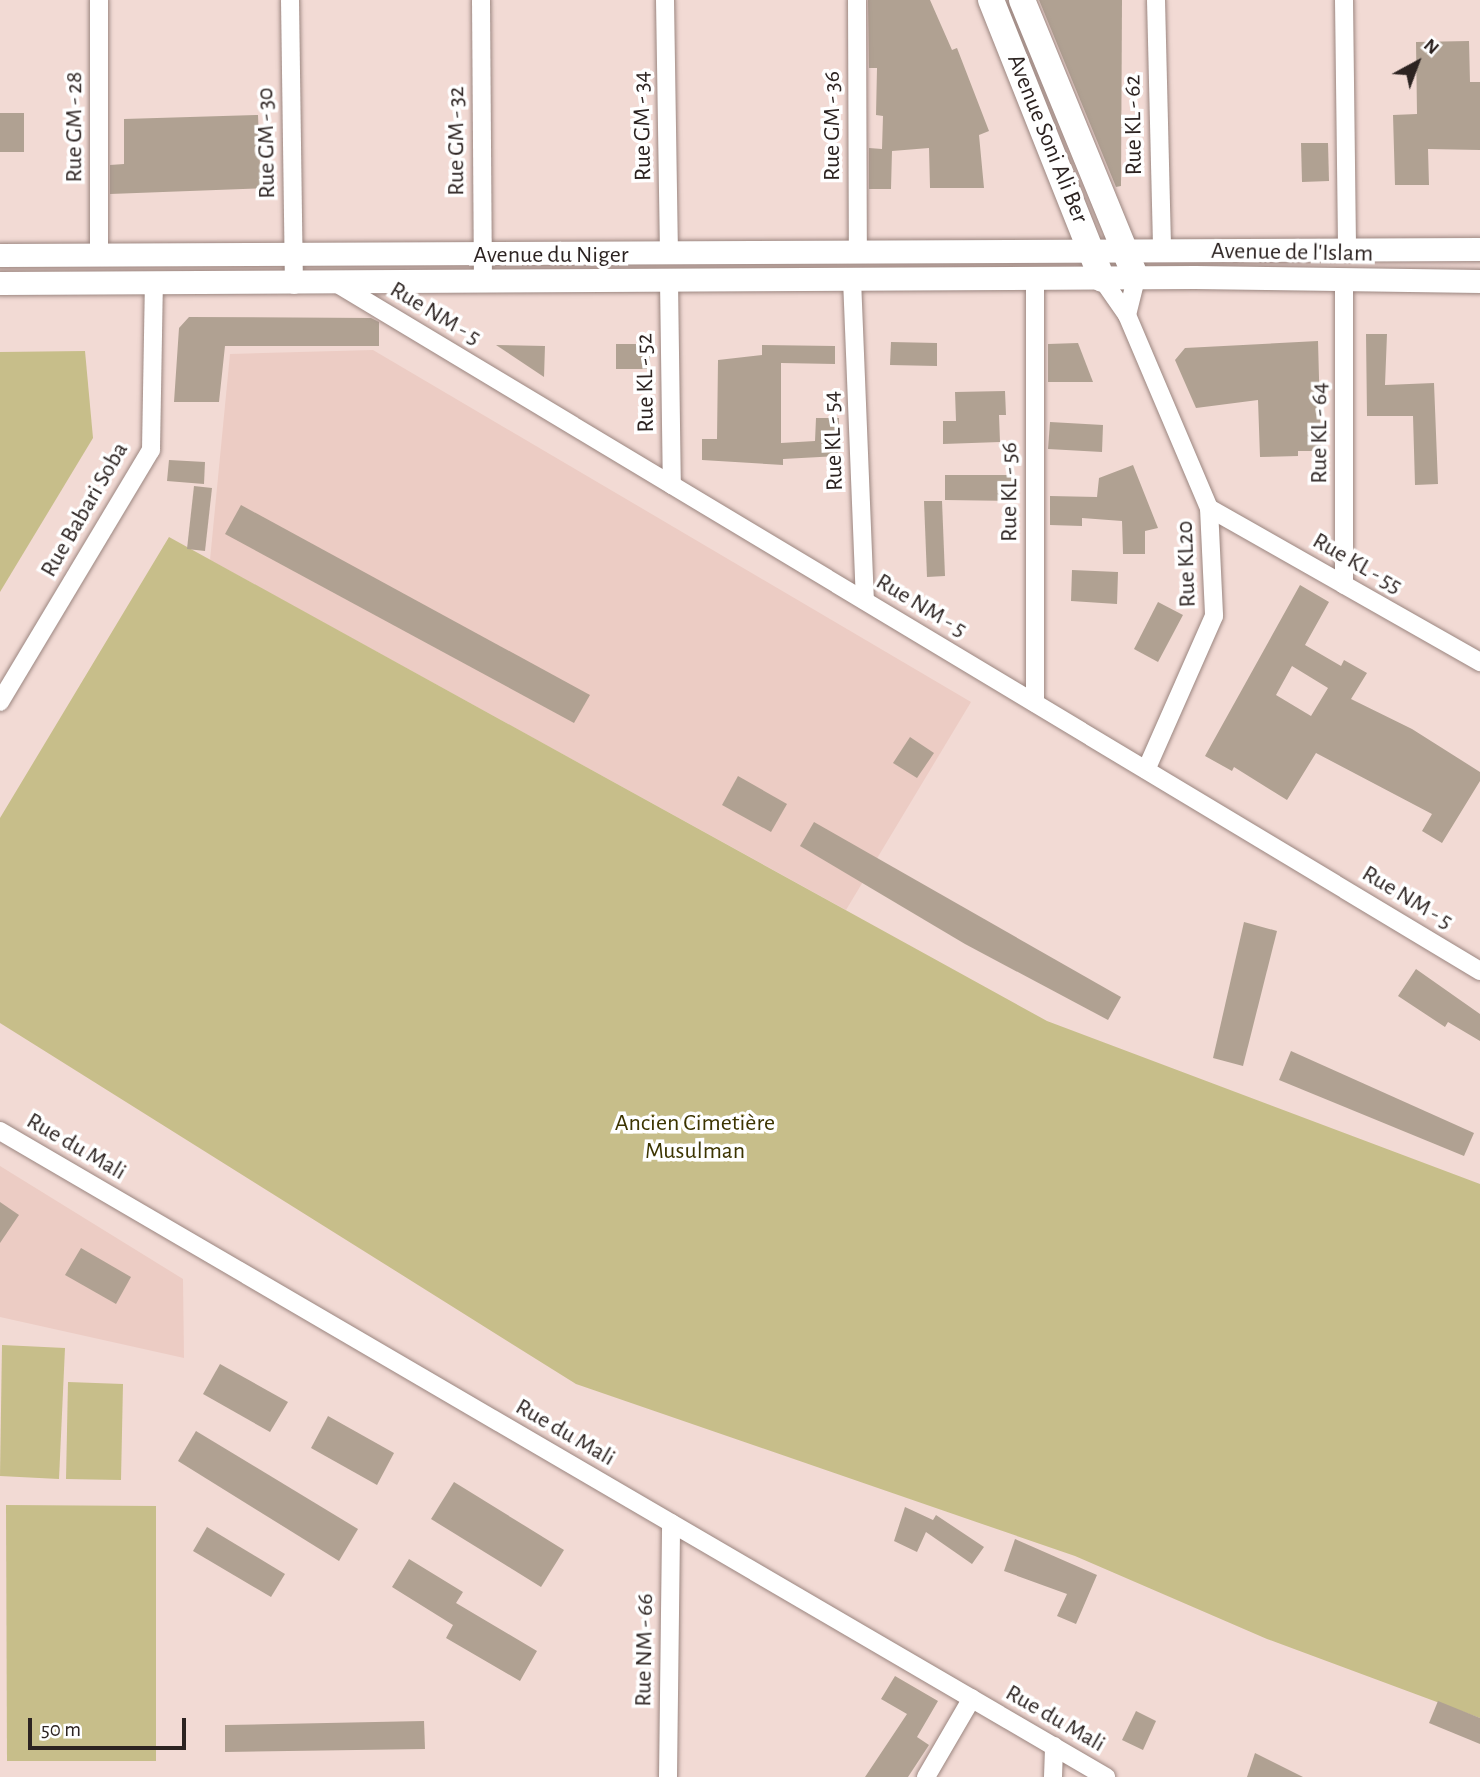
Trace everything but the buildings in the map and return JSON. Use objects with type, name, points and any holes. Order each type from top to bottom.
[{"type":"main road","name":"Avenue Soni Ali Ber","points":[[991,0],[1102,279]]},
{"type":"main road","name":"Avenue Soni Ali Ber","points":[[1022,0],[1136,278]]},
{"type":"main road","name":"Avenue du Niger","points":[[0,255],[1092,249]]},
{"type":"main road","points":[[1092,249],[1126,249]]},
{"type":"main road","name":"Avenue de l'Islam","points":[[1126,249],[1480,249]]},
{"type":"main road","name":"Avenue du Niger","points":[[0,283],[294,285],[1102,279]]},
{"type":"main road","name":"Avenue de l'Islam","points":[[1102,279],[1480,281]]},
{"type":"street","name":"Rue GM - 28","points":[[99,0],[99,255]]},
{"type":"street","name":"Rue GM - 30","points":[[290,0],[294,285]]},
{"type":"street","name":"Rue GM - 32","points":[[481,0],[483,282]]},
{"type":"street","name":"Rue GM - 34","points":[[665,0],[669,251]]},
{"type":"street","name":"Rue GM - 36","points":[[857,0],[858,252]]},
{"type":"street","name":"Rue KL - 62","points":[[1156,0],[1162,249]]},
{"type":"street","points":[[1344,0],[1347,251]]},
{"type":"street","points":[[1127,315],[1136,278]]},
{"type":"street","name":"Rue KL - 54","points":[[852,279],[865,601]]},
{"type":"street","name":"Rue KL20","points":[[1102,279],[1127,315],[1209,508],[1214,616],[1146,770]]},
{"type":"street","name":"Rue KL - 56","points":[[1035,280],[1035,703]]},
{"type":"street","name":"Rue KL - 52","points":[[669,281],[672,485]]},
{"type":"street","name":"Rue KL - 64","points":[[1344,281],[1344,585]]},
{"type":"street","name":"Rue NM - 5","points":[[336,283],[1480,971]]},
{"type":"street","name":"Rue Babari Soba","points":[[0,702],[151,450],[154,284]]},
{"type":"street","name":"Rue KL - 55","points":[[1209,508],[1480,662]]},
{"type":"street","name":"Rue du Mali","points":[[0,1132],[1106,1777]]},
{"type":"street","name":"Rue NM - 66","points":[[667,1777],[671,1523]]},
{"type":"street","points":[[926,1777],[972,1699]]},
{"type":"street","points":[[1053,1777],[1054,1746]]},
{"type":"shaded area","points":[[373,350],[971,702],[846,910],[210,560],[230,354]]},
{"type":"shaded area","points":[[0,1166],[183,1279],[184,1358],[0,1317]]},
{"type":"green space","points":[[85,351],[93,438],[0,592],[0,352]]},
{"type":"green space","name":"Ancien Cimetière Musulman","points":[[169,537],[1047,1021],[1480,1184],[1480,1718],[1267,1639],[1075,1556],[576,1384],[0,1023],[0,818]]},
{"type":"green space","points":[[2,1345],[65,1348],[59,1479],[0,1476]]},
{"type":"green space","points":[[68,1382],[123,1384],[121,1480],[66,1479]]},
{"type":"green space","points":[[6,1505],[156,1506],[156,1761],[7,1761]]}]
